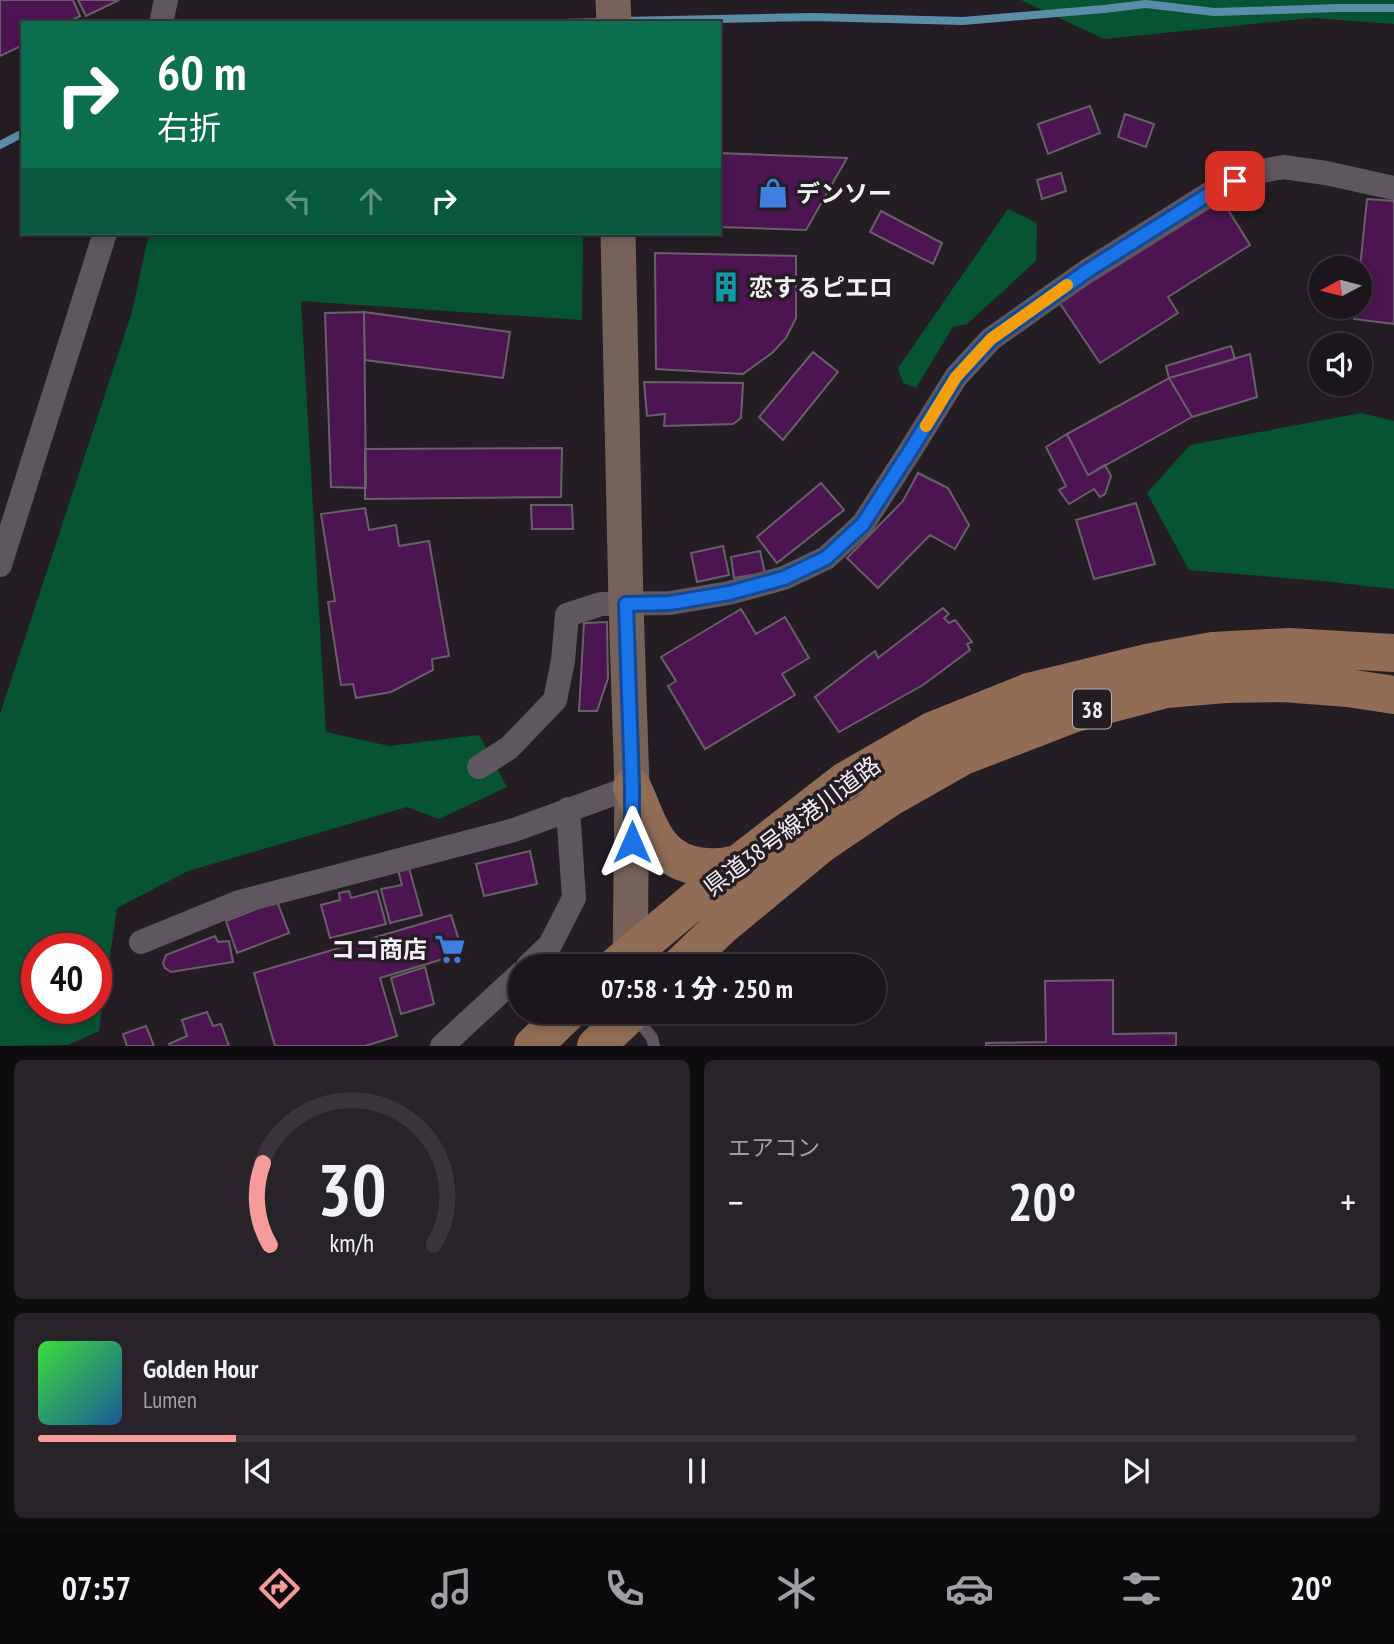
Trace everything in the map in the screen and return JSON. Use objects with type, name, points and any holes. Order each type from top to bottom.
[{"type":"main road","name":"県道38号線港川道路","points":[[634,954],[738,864],[845,781],[932,731],[1029,692],[1147,663],[1213,651],[1289,647],[1394,653]]},
{"type":"main road","name":"県道38号線港川道路","points":[[693,954],[763,891],[848,824],[889,798],[963,756],[1072,715],[1166,689],[1225,684],[1283,683],[1394,695]]},
{"type":"main road","points":[[632,786],[655,837],[673,856],[699,867],[738,864]]},
{"type":"main road","points":[[533,1045],[555,1024]]},
{"type":"main road","points":[[596,1045],[619,1024]]},
{"type":"street","points":[[161,21],[166,0]]},
{"type":"street","points":[[613,0],[614,21]]},
{"type":"street","points":[[478,767],[509,748],[555,700],[568,615],[601,604],[670,603],[729,593],[784,578],[826,558],[863,524],[956,377],[991,339],[1087,271],[1217,189],[1252,173],[1283,167],[1394,188]]},
{"type":"street","points":[[0,565],[104,235]]},
{"type":"street","points":[[618,235],[632,786],[632,870],[626,954]]},
{"type":"street","points":[[141,942],[239,902],[514,830],[632,786]]},
{"type":"street","points":[[541,954],[550,945],[574,898],[568,809]]},
{"type":"street","points":[[442,1045],[508,985]]},
{"type":"lane","points":[[619,1045],[627,1024]]},
{"type":"lane","points":[[641,1024],[654,1045]]},
{"type":"green space","points":[[1021,0],[1394,0],[1394,24],[1312,18],[1104,39]]},
{"type":"green space","points":[[1008,209],[1037,223],[1036,261],[967,324],[953,327],[916,388],[903,383],[898,368]]},
{"type":"green space","points":[[149,235],[583,235],[582,320],[301,301],[326,732],[389,746],[479,735],[507,787],[439,819],[407,807],[188,871],[117,908],[112,942],[112,933],[21,933],[21,1024],[100,1024],[99,1031],[68,1045],[0,1046],[0,714],[132,312]]},
{"type":"green space","points":[[1361,413],[1394,421],[1394,589],[1189,570],[1147,493],[1190,445]]},
{"type":"building","points":[[0,0],[73,0],[80,16],[71,21],[21,21],[21,46],[0,56]]},
{"type":"building","points":[[78,0],[119,0],[86,16]]},
{"type":"building","points":[[1090,106],[1100,133],[1048,154],[1038,124]]},
{"type":"building","points":[[1125,114],[1154,124],[1146,147],[1118,137]]},
{"type":"building","name":"デンソー","points":[[721,153],[847,158],[806,230],[721,227]]},
{"type":"building","points":[[1061,173],[1066,191],[1042,199],[1037,180]]},
{"type":"building","points":[[1367,199],[1394,201],[1394,324],[1354,319],[1372,319],[1372,256],[1361,256]]},
{"type":"building","points":[[1222,200],[1250,245],[1168,297],[1178,313],[1100,363],[1059,302]]},
{"type":"building","points":[[881,211],[942,243],[933,264],[870,232]]},
{"type":"building","name":"恋するピエロ","points":[[655,253],[796,256],[796,318],[786,338],[772,353],[743,374],[656,369]]},
{"type":"building","points":[[364,312],[510,332],[503,378],[365,360]]},
{"type":"building","points":[[364,312],[366,488],[331,487],[325,313]]},
{"type":"building","points":[[1231,346],[1235,359],[1169,378],[1166,366]]},
{"type":"building","points":[[813,352],[838,372],[783,440],[759,417]]},
{"type":"building","points":[[1250,354],[1257,397],[1192,417],[1169,378]]},
{"type":"building","points":[[1169,378],[1192,417],[1088,475],[1067,434]]},
{"type":"building","points":[[644,382],[743,383],[741,418],[733,424],[664,426],[665,414],[647,416]]},
{"type":"building","points":[[1067,434],[1088,475],[1105,465],[1111,476],[1105,494],[1100,497],[1094,489],[1069,504],[1059,490],[1066,486],[1046,447]]},
{"type":"building","points":[[562,448],[561,497],[365,499],[365,449]]},
{"type":"building","points":[[918,473],[948,488],[969,525],[955,549],[930,535],[878,588],[847,558],[903,501]]},
{"type":"building","points":[[821,483],[844,510],[777,563],[757,537]]},
{"type":"building","points":[[1136,503],[1155,564],[1094,579],[1076,520]]},
{"type":"building","points":[[531,505],[572,505],[573,529],[532,529]]},
{"type":"building","points":[[365,508],[369,530],[396,525],[399,546],[429,541],[449,656],[432,659],[433,670],[391,692],[356,698],[353,684],[341,685],[328,602],[335,601],[321,514]]},
{"type":"building","points":[[723,546],[729,575],[697,582],[691,553]]},
{"type":"building","points":[[760,551],[765,573],[734,578],[731,557]]},
{"type":"building","points":[[943,608],[949,614],[944,618],[949,623],[955,620],[972,642],[967,644],[970,650],[923,685],[839,732],[815,697],[875,651],[878,658]]},
{"type":"building","points":[[741,609],[756,634],[785,617],[809,658],[782,674],[795,695],[705,749],[668,686],[676,681],[661,657]]},
{"type":"building","points":[[607,622],[608,678],[597,711],[579,711],[584,623]]},
{"type":"building","points":[[530,851],[537,884],[484,896],[476,864]]},
{"type":"building","points":[[409,868],[422,915],[390,923],[381,889],[402,885],[398,870]]},
{"type":"building","points":[[349,891],[351,898],[377,891],[386,924],[330,938],[321,905],[340,900],[339,893]]},
{"type":"building","points":[[277,901],[289,933],[237,953],[226,921]]},
{"type":"building","points":[[451,915],[463,953],[380,978],[397,1036],[365,1046],[275,1046],[254,973]]},
{"type":"building","points":[[215,936],[218,942],[229,941],[233,962],[171,972],[165,968],[163,963],[166,955]]},
{"type":"building","points":[[425,967],[434,1004],[401,1014],[391,978]]},
{"type":"building","points":[[1113,980],[1113,1034],[1176,1033],[1176,1046],[986,1046],[986,1043],[1046,1042],[1045,981]]},
{"type":"building","points":[[207,1012],[213,1026],[221,1024],[229,1046],[170,1046],[169,1044],[187,1036],[182,1020]]},
{"type":"building","points":[[146,1026],[154,1046],[127,1046],[123,1034]]},
{"type":"waterway","points":[[621,21],[813,17],[963,21],[1146,4],[1214,12],[1394,8]]},
{"type":"waterway","points":[[0,145],[21,134]]},
{"type":"slow traffic","points":[[926,426],[956,377],[991,339],[1067,285]]},
{"type":"place","name":"デンソー","points":[[773,193]]},
{"type":"place","name":"恋するピエロ","points":[[726,287]]},
{"type":"place","name":"ココ商店","points":[[450,949]]},
{"type":"route","points":[[632,842],[626,604],[670,603],[729,593],[784,578],[826,558],[863,524],[956,377],[991,339],[1087,271],[1217,189],[1235,181]]}]
